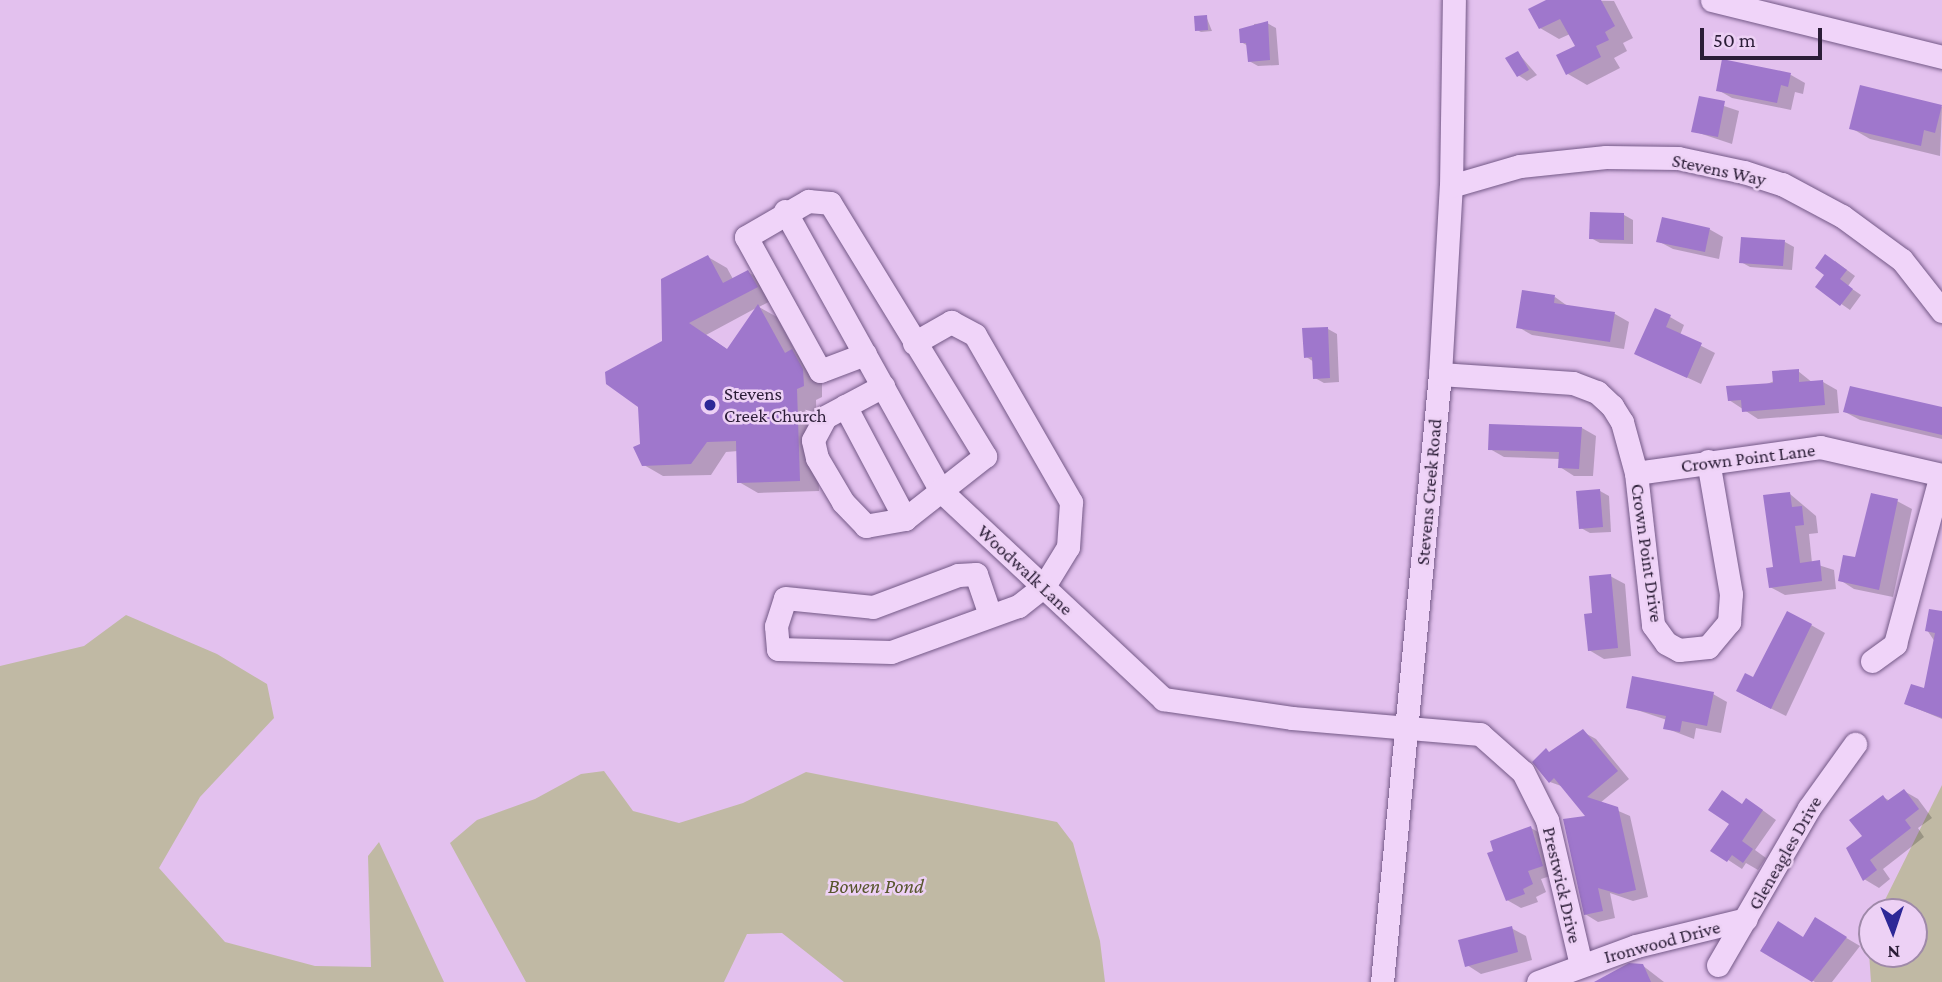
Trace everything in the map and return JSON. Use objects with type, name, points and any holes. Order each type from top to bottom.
[{"type":"street","name":"Stevens Creek Road","points":[[1382,982],[1440,374],[1451,186],[1454,0]]},
{"type":"street","points":[[1712,0],[1942,57]]},
{"type":"street","name":"Stevens Way","points":[[1451,186],[1520,166],[1606,157],[1678,158],[1744,172],[1782,184],[1842,216],[1902,260],[1942,311]]},
{"type":"street","points":[[864,354],[820,371],[746,237],[785,211],[808,201],[830,203],[985,456],[905,519],[866,526],[844,502],[817,458],[813,440],[825,417],[883,386]]},
{"type":"street","name":"Woodwalk Lane","points":[[785,211],[940,490],[1163,699],[1408,729]]},
{"type":"street","points":[[914,342],[951,322],[975,335],[1071,502],[1068,547],[1044,586],[1018,606],[891,652],[778,649],[776,626],[785,598],[873,607],[958,575],[976,574],[990,615]]},
{"type":"street","name":"Crown Point Drive","points":[[1440,374],[1573,383],[1597,392],[1622,422],[1636,472],[1653,625],[1666,643],[1679,650],[1700,650],[1729,622],[1731,594],[1708,461]]},
{"type":"street","points":[[845,406],[905,519]]},
{"type":"street","name":"Crown Point Lane","points":[[1636,472],[1820,447],[1942,475]]},
{"type":"street","points":[[1872,660],[1895,644],[1942,475]]},
{"type":"street","name":"Prestwick Drive","points":[[1408,729],[1480,734],[1523,772],[1547,820],[1581,965]]},
{"type":"street","name":"Gleneagles Drive","points":[[1718,965],[1809,808],[1854,744]]},
{"type":"street","name":"Ironwood Drive","points":[[1538,982],[1581,965],[1746,919]]},
{"type":"water","points":[[126,615],[217,654],[267,684],[274,718],[200,797],[159,868],[225,942],[315,966],[371,967],[368,856],[379,842],[444,982],[0,982],[0,666],[84,646]]},
{"type":"water","name":"Bowen Pond","points":[[604,771],[633,811],[679,823],[743,803],[806,772],[1057,822],[1073,843],[1100,941],[1105,982],[844,982],[782,933],[747,934],[724,982],[526,982],[450,843],[477,820],[535,799],[581,774]]},
{"type":"water","points":[[1942,785],[1942,982],[1871,982],[1870,968],[1928,968],[1928,898],[1886,898]]},
{"type":"building","points":[[1546,0],[1601,0],[1615,26],[1605,32],[1609,40],[1596,46],[1601,57],[1566,75],[1556,55],[1575,46],[1560,19],[1539,29],[1528,9]]},
{"type":"building","points":[[1207,15],[1208,30],[1195,31],[1194,16]]},
{"type":"building","points":[[1268,21],[1270,60],[1248,62],[1246,43],[1240,43],[1239,29]]},
{"type":"building","points":[[1518,51],[1529,70],[1517,77],[1505,58]]},
{"type":"building","points":[[1722,59],[1791,73],[1788,87],[1781,85],[1777,103],[1716,91]]},
{"type":"building","points":[[1860,85],[1942,105],[1935,133],[1924,130],[1921,146],[1849,129]]},
{"type":"building","points":[[1699,96],[1725,101],[1718,137],[1691,132]]},
{"type":"building","points":[[1590,212],[1624,213],[1624,240],[1589,239]]},
{"type":"building","points":[[1662,217],[1710,228],[1705,252],[1656,242]]},
{"type":"building","points":[[1741,237],[1785,240],[1783,266],[1739,263]]},
{"type":"building","points":[[1825,254],[1847,270],[1840,279],[1853,289],[1840,306],[1815,287],[1824,275],[1815,268]]},
{"type":"building","points":[[708,255],[723,283],[748,270],[758,287],[689,323],[727,349],[758,304],[785,353],[792,349],[803,369],[804,386],[797,389],[800,481],[737,483],[736,441],[707,442],[691,464],[642,466],[633,447],[640,444],[638,407],[606,384],[605,372],[662,341],[661,279]]},
{"type":"building","points":[[1522,290],[1555,295],[1554,303],[1615,312],[1610,342],[1516,328]]},
{"type":"building","points":[[1655,308],[1671,315],[1666,327],[1702,343],[1687,378],[1634,354]]},
{"type":"building","points":[[1328,327],[1330,378],[1313,379],[1312,357],[1304,358],[1302,328]]},
{"type":"building","points":[[1799,369],[1799,382],[1823,380],[1825,405],[1742,412],[1741,400],[1728,401],[1726,386],[1773,383],[1772,371]]},
{"type":"building","points":[[1850,386],[1942,407],[1942,435],[1843,412]]},
{"type":"building","points":[[1489,424],[1582,427],[1579,469],[1558,468],[1559,452],[1488,450]]},
{"type":"building","points":[[1600,489],[1603,527],[1579,529],[1576,491]]},
{"type":"building","points":[[1790,492],[1792,507],[1802,506],[1804,525],[1795,526],[1800,563],[1820,560],[1822,581],[1769,588],[1766,568],[1773,567],[1763,495]]},
{"type":"building","points":[[1871,493],[1898,499],[1879,590],[1838,581],[1843,555],[1855,557]]},
{"type":"building","points":[[1611,574],[1618,648],[1588,651],[1584,614],[1592,613],[1589,576]]},
{"type":"building","points":[[1929,609],[1942,611],[1942,718],[1904,704],[1911,684],[1924,688],[1935,633],[1925,631]]},
{"type":"building","points":[[1787,611],[1812,624],[1771,709],[1736,691],[1745,673],[1753,677]]},
{"type":"building","points":[[1632,676],[1714,692],[1707,726],[1682,721],[1680,732],[1663,729],[1666,716],[1626,708]]},
{"type":"building","points":[[1583,729],[1618,771],[1587,797],[1618,807],[1636,890],[1619,894],[1598,888],[1603,911],[1584,915],[1563,819],[1585,816],[1554,778],[1549,783],[1532,762],[1546,748],[1549,752]]},
{"type":"building","points":[[1904,789],[1919,809],[1905,820],[1911,828],[1870,860],[1877,870],[1863,881],[1846,848],[1862,836],[1849,820],[1883,795],[1887,801]]},
{"type":"building","points":[[1722,790],[1742,804],[1746,798],[1763,810],[1742,841],[1753,849],[1743,863],[1732,855],[1727,862],[1710,851],[1729,824],[1708,810]]},
{"type":"building","points":[[1531,826],[1543,866],[1528,871],[1533,884],[1523,889],[1525,894],[1506,901],[1487,853],[1493,851],[1490,841]]},
{"type":"building","points":[[1815,917],[1847,937],[1812,982],[1760,951],[1778,921],[1803,937]]},
{"type":"building","points":[[1512,926],[1518,952],[1465,967],[1458,940]]},
{"type":"building","points":[[1629,963],[1643,964],[1651,982],[1594,982]]},
{"type":"place","name":"Stevens Creek Church","points":[[710,405]]}]
